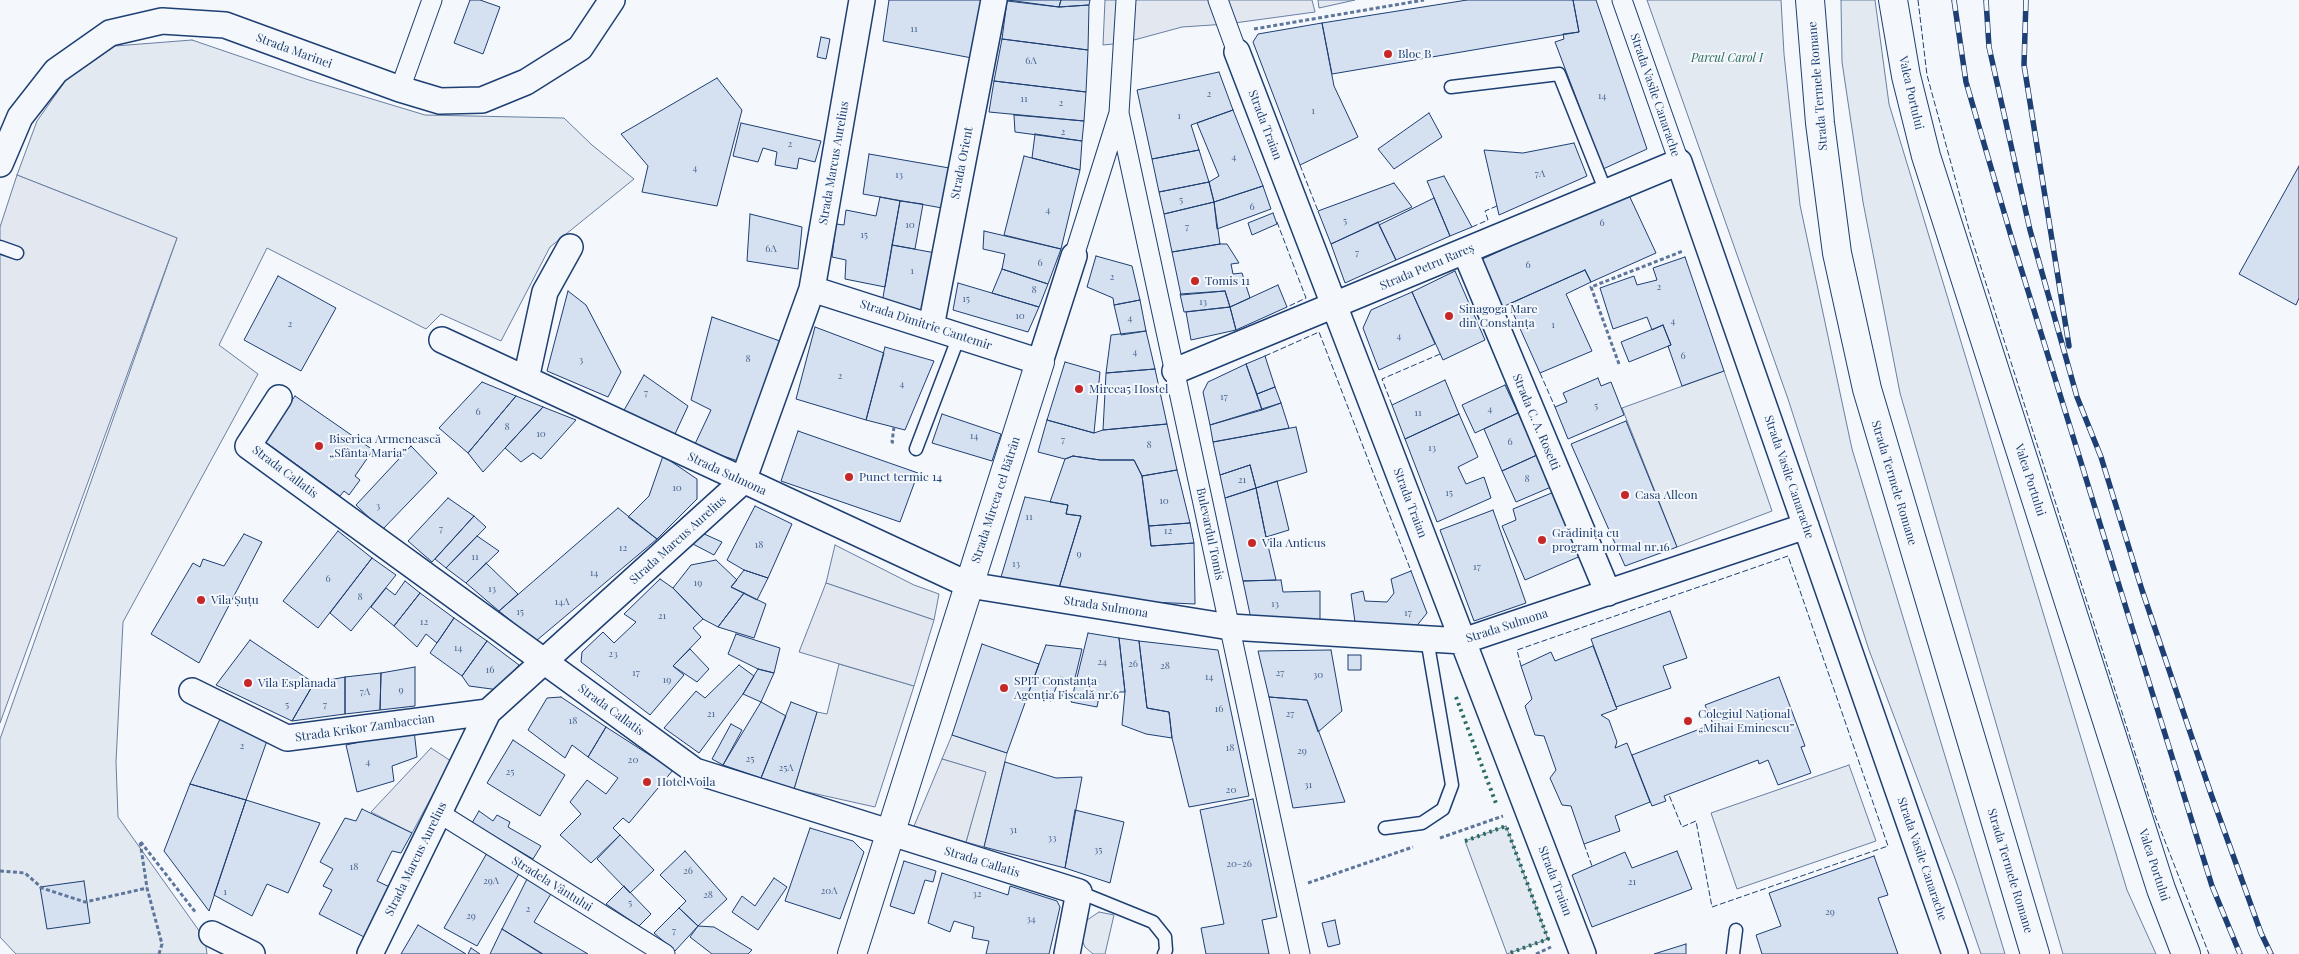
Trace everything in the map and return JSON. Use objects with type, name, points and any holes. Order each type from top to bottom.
[{"type":"street","points":[[400,89],[432,0]]},
{"type":"street","name":"Strada Marinei","points":[[0,164],[20,117],[56,72],[110,33],[162,21],[225,25],[400,89],[440,101],[482,100],[517,85],[580,48],[612,0]]},
{"type":"street","name":"Strada Marcus Aurelius","points":[[370,954],[488,712],[743,481],[812,289],[862,0]]},
{"type":"street","name":"Strada Orient","points":[[931,327],[994,0]]},
{"type":"street","name":"Strada Mircea cel Bătrân","points":[[852,954],[1119,113],[1126,0]]},
{"type":"street","points":[[1218,0],[1232,36]]},
{"type":"street","name":"Strada Vasile Canarache","points":[[1622,0],[1955,954]]},
{"type":"street","name":"Strada Termele Romane","points":[[1810,0],[1820,123],[1837,253],[1866,389],[2035,954]]},
{"type":"street","name":"Valea Portului","points":[[1893,0],[1906,76],[1926,156],[2161,889],[2186,954]]},
{"type":"street","name":"Strada Traian","points":[[1232,36],[1583,954]]},
{"type":"street","name":"Bulevardul Tomis","points":[[1119,113],[1300,954]]},
{"type":"street","name":"Strada Petru Rareș","points":[[1175,371],[1679,162]]},
{"type":"street","points":[[526,379],[545,292],[570,247]]},
{"type":"street","name":"Strada C. A. Rosetti","points":[[1465,251],[1608,593]]},
{"type":"street","name":"Strada Dimitrie Cantemir","points":[[812,289],[1040,362]]},
{"type":"street","name":"Strada Sulmona","points":[[442,340],[969,585],[1230,627],[1464,641],[1806,526]]},
{"type":"street","name":"Strada Callatis","points":[[279,398],[248,446],[695,771],[1079,892]]},
{"type":"street","name":"Strada Krikor Zambaccian","points":[[192,691],[288,738],[488,712]]},
{"type":"street","name":"Stradela Vântului","points":[[439,813],[665,954]]},
{"type":"street","points":[[1067,954],[1079,892]]},
{"type":"street","points":[[212,934],[252,954]]},
{"type":"lane","points":[[1451,87],[1559,74],[1606,192]]},
{"type":"lane","points":[[0,247],[17,253]]},
{"type":"lane","points":[[916,449],[959,336]]},
{"type":"lane","points":[[1385,828],[1422,823],[1443,809],[1452,785],[1427,639]]},
{"type":"lane","points":[[1079,892],[1154,922],[1165,937],[1166,950],[1164,954]]},
{"type":"lane","points":[[1734,954],[1736,930]]},
{"type":"path","points":[[1232,36],[1424,0]]},
{"type":"path","points":[[1619,364],[1591,287],[1680,252]]},
{"type":"path","points":[[892,442],[894,427]]},
{"type":"path","points":[[1434,840],[1527,808]]},
{"type":"path","points":[[159,954],[162,944],[147,888],[140,841],[212,934]]},
{"type":"path","points":[[1287,890],[1416,846]]},
{"type":"path","points":[[0,871],[25,873],[42,888],[85,902],[147,888]]},
{"type":"path","points":[[1536,954],[1555,945]]},
{"type":"green space","points":[[1318,0],[1355,0],[1319,8]]},
{"type":"green space","name":"Parcul Carol I","points":[[1647,0],[1781,0],[1784,54],[1800,205],[1852,449],[2005,954],[1981,954],[1956,881],[1869,650],[1788,399]]},
{"type":"green space","points":[[1841,0],[1875,0],[1889,104],[2127,890],[2156,954],[2063,954],[1900,393],[1863,202],[1842,62]]},
{"type":"green space","points":[[192,40],[309,80],[425,115],[564,118],[592,145],[634,179],[550,247],[501,341],[441,314],[426,329],[267,248],[219,345],[258,374],[123,622],[116,762],[118,817],[205,939],[207,954],[16,954],[0,937],[0,739],[177,238],[17,175],[37,121],[66,80],[115,46]]},
{"type":"green space","points":[[1724,371],[1772,511],[1677,547],[1622,408]]},
{"type":"green space","points":[[835,545],[914,585],[939,594],[934,620],[826,583]]},
{"type":"green space","points":[[839,664],[914,686],[875,807],[794,789],[817,712],[827,714]]},
{"type":"green space","points":[[952,735],[1007,753],[984,847],[966,842],[985,772],[942,759]]},
{"type":"green space","points":[[1849,765],[1876,841],[1737,889],[1711,813]]},
{"type":"green space","points":[[1506,826],[1548,939],[1507,954],[1465,841]]},
{"type":"green space","points":[[1099,912],[1114,915],[1105,954],[1093,954],[1085,947],[1082,940],[1083,926],[1087,920]]},
{"type":"shaded area","points":[[1105,0],[1312,0],[1315,12],[1227,24],[1182,27],[1123,43],[1103,45]]},
{"type":"shaded area","points":[[17,175],[177,238],[0,723],[0,227]]},
{"type":"shaded area","points":[[826,583],[934,620],[914,686],[799,652]]},
{"type":"shaded area","points":[[431,748],[451,761],[412,833],[371,812]]},
{"type":"shaded area","points":[[942,759],[986,772],[966,842],[914,826]]},
{"type":"building","points":[[470,0],[480,0],[500,7],[483,54],[454,43]]},
{"type":"building","points":[[889,0],[987,0],[977,59],[883,41]]},
{"type":"building","points":[[1008,0],[1061,0],[1059,7]]},
{"type":"building","points":[[1061,0],[1090,0],[1089,5],[1059,7]]},
{"type":"building","name":"Bloc B","points":[[1467,0],[1573,0],[1579,32],[1332,74],[1322,23]]},
{"type":"building","points":[[1573,0],[1596,0],[1647,149],[1603,169],[1555,42],[1564,39],[1563,34],[1579,32]]},
{"type":"building","points":[[1007,1],[1059,7],[1089,5],[1088,50],[1002,39]]},
{"type":"building","points":[[1322,23],[1334,86],[1358,137],[1300,165],[1253,42],[1258,34]]},
{"type":"building","points":[[821,37],[830,39],[826,59],[817,57]]},
{"type":"building","points":[[1002,39],[1088,50],[1086,92],[994,81]]},
{"type":"building","points":[[1219,72],[1233,110],[1191,125],[1199,150],[1152,159],[1137,90]]},
{"type":"building","points":[[717,78],[742,110],[717,206],[642,192],[648,166],[621,134]]},
{"type":"building","points":[[994,81],[1086,92],[1084,121],[989,112]]},
{"type":"building","points":[[1233,110],[1263,186],[1214,202],[1209,182],[1219,176],[1197,123]]},
{"type":"building","points":[[1429,113],[1442,137],[1394,169],[1378,149]]},
{"type":"building","points":[[1014,115],[1084,121],[1082,141],[1015,132]]},
{"type":"building","points":[[741,123],[821,141],[815,162],[799,158],[797,169],[775,165],[777,152],[763,148],[758,162],[733,156]]},
{"type":"building","points":[[1035,134],[1082,141],[1080,170],[1032,158]]},
{"type":"building","points":[[1574,143],[1587,176],[1499,215],[1484,150],[1523,153]]},
{"type":"building","points":[[1199,150],[1209,182],[1159,192],[1152,159]]},
{"type":"building","points":[[869,154],[955,169],[948,209],[863,194]]},
{"type":"building","points":[[1024,156],[1080,170],[1061,249],[1004,235]]},
{"type":"building","points":[[2299,166],[2299,298],[2296,305],[2239,274]]},
{"type":"building","points":[[1444,176],[1472,227],[1450,236],[1427,181]]},
{"type":"building","points":[[1209,182],[1214,202],[1164,214],[1159,192]]},
{"type":"building","points":[[1394,183],[1412,207],[1331,244],[1318,211]]},
{"type":"building","points":[[1263,186],[1271,209],[1217,229],[1214,202]]},
{"type":"building","points":[[1628,193],[1656,253],[1591,282],[1585,270],[1500,308],[1478,261]]},
{"type":"building","points":[[880,197],[900,201],[885,287],[845,279],[846,260],[832,257],[836,224],[844,225],[846,210],[876,216]]},
{"type":"building","points":[[1434,198],[1450,236],[1396,260],[1379,225]]},
{"type":"building","points":[[900,201],[923,204],[915,249],[892,245]]},
{"type":"building","points":[[1214,202],[1220,244],[1172,252],[1164,214]]},
{"type":"building","points":[[1273,213],[1277,224],[1252,235],[1248,223]]},
{"type":"building","points":[[750,214],[802,227],[798,269],[747,261]]},
{"type":"building","points":[[1378,222],[1396,260],[1345,283],[1331,244]]},
{"type":"building","points":[[984,231],[1061,249],[1048,284],[1002,269],[1005,254],[983,249]]},
{"type":"building","points":[[1227,244],[1239,263],[1231,264],[1233,274],[1242,273],[1250,298],[1230,307],[1225,291],[1181,295],[1172,252]]},
{"type":"building","points":[[892,245],[941,254],[926,316],[882,303]]},
{"type":"building","points":[[1096,256],[1132,266],[1140,300],[1114,305],[1113,298],[1087,287]]},
{"type":"building","points":[[1685,257],[1724,371],[1682,386],[1668,346],[1671,345],[1663,325],[1652,330],[1647,317],[1613,329],[1600,288],[1634,276],[1637,285],[1657,280],[1653,268]]},
{"type":"building","points":[[1002,269],[1048,284],[1039,307],[992,293]]},
{"type":"building","points":[[1585,270],[1591,282],[1566,294],[1592,351],[1540,373],[1509,304]]},
{"type":"building","name":"Sinagoga Mare din Constanța","points":[[1455,271],[1485,340],[1443,360],[1412,292]]},
{"type":"building","points":[[278,276],[336,308],[301,371],[244,340]]},
{"type":"building","points":[[958,283],[1039,307],[1028,332],[953,310]]},
{"type":"building","points":[[1278,285],[1287,307],[1236,330],[1230,307]]},
{"type":"building","points":[[568,291],[586,305],[621,372],[608,397],[547,371]]},
{"type":"building","points":[[1225,291],[1230,307],[1184,312],[1180,294]]},
{"type":"building","points":[[1412,292],[1435,344],[1379,370],[1363,328],[1371,310]]},
{"type":"building","points":[[1140,300],[1146,331],[1121,335],[1114,305]]},
{"type":"building","points":[[1230,307],[1236,330],[1191,340],[1186,312]]},
{"type":"building","points":[[712,317],[780,341],[744,463],[694,446],[711,410],[691,400]]},
{"type":"building","points":[[1663,325],[1671,345],[1629,362],[1621,342]]},
{"type":"building","points":[[815,327],[884,353],[866,420],[796,399]]},
{"type":"building","points":[[1146,331],[1155,369],[1106,373],[1111,335]]},
{"type":"building","points":[[885,347],[934,361],[905,430],[866,420]]},
{"type":"building","points":[[1265,356],[1275,387],[1257,394],[1246,364]]},
{"type":"building","points":[[1065,362],[1100,372],[1094,433],[1047,420]]},
{"type":"building","points":[[1246,364],[1262,410],[1210,425],[1203,392],[1208,382]]},
{"type":"building","points":[[1155,369],[1167,424],[1103,430],[1106,373]]},
{"type":"building","points":[[644,375],[688,406],[675,434],[623,412]]},
{"type":"building","points":[[1598,378],[1601,386],[1611,382],[1624,415],[1568,439],[1555,407],[1567,402],[1563,393]]},
{"type":"building","points":[[1445,380],[1459,414],[1405,439],[1392,405]]},
{"type":"building","points":[[482,382],[516,396],[468,453],[439,428]]},
{"type":"building","points":[[1505,385],[1518,413],[1475,433],[1462,405]]},
{"type":"building","points":[[1275,387],[1281,403],[1262,410],[1257,394]]},
{"type":"building","name":"Biserica Armenească „Sfânta Maria”","points":[[295,396],[373,450],[355,476],[360,480],[349,495],[344,491],[340,496],[264,441]]},
{"type":"building","points":[[516,396],[543,407],[483,472],[468,453]]},
{"type":"building","points":[[1281,403],[1289,428],[1213,442],[1210,425]]},
{"type":"building","points":[[543,407],[576,420],[541,459],[533,453],[521,462],[505,448]]},
{"type":"building","points":[[1518,413],[1537,455],[1502,471],[1484,429]]},
{"type":"building","points":[[942,414],[1001,434],[992,461],[932,443]]},
{"type":"building","points":[[1459,414],[1478,457],[1458,467],[1466,484],[1484,477],[1491,498],[1437,522],[1405,439]]},
{"type":"building","points":[[1047,420],[1094,433],[1103,430],[1167,424],[1177,470],[1142,476],[1134,460],[1100,460],[1073,456],[1065,459],[1038,452]]},
{"type":"building","name":"Casa Alleon","points":[[1626,421],[1677,547],[1625,566],[1571,444]]},
{"type":"building","points":[[1296,427],[1307,472],[1256,488],[1250,465],[1220,475],[1213,442]]},
{"type":"building","name":"Punct termic 14","points":[[798,431],[918,473],[900,522],[781,481]]},
{"type":"building","points":[[411,446],[437,473],[382,530],[356,505]]},
{"type":"building","points":[[1537,455],[1551,487],[1516,502],[1502,471]]},
{"type":"building","points":[[663,456],[697,479],[697,499],[657,539],[628,517],[649,496]]},
{"type":"building","points":[[1073,456],[1100,460],[1134,460],[1142,476],[1151,546],[1194,543],[1195,604],[1149,602],[1059,588],[1081,516],[1066,514],[1068,505],[1050,502],[1065,459]]},
{"type":"building","points":[[1250,465],[1256,488],[1225,498],[1220,475]]},
{"type":"building","points":[[1177,470],[1190,523],[1149,526],[1142,476]]},
{"type":"building","points":[[1277,481],[1289,530],[1266,537],[1256,488]]},
{"type":"building","points":[[1256,488],[1276,580],[1243,581],[1225,498]]},
{"type":"building","name":"Grădinița cu program normal nr.16","points":[[1554,492],[1583,555],[1525,580],[1502,526],[1516,520],[1513,509]]},
{"type":"building","points":[[1025,497],[1068,505],[1066,514],[1081,516],[1059,588],[1001,577]]},
{"type":"building","points":[[448,498],[474,516],[432,562],[408,541]]},
{"type":"building","points":[[755,506],[792,524],[768,578],[744,570],[727,560]]},
{"type":"building","points":[[618,508],[657,539],[536,641],[499,611]]},
{"type":"building","points":[[1493,510],[1526,603],[1474,621],[1440,530]]},
{"type":"building","points":[[474,516],[486,527],[446,568],[435,559]]},
{"type":"building","points":[[1190,523],[1194,543],[1151,546],[1149,526]]},
{"type":"building","points":[[338,531],[372,558],[318,628],[283,601]]},
{"type":"building","points":[[702,533],[722,542],[714,555],[691,543]]},
{"type":"building","name":"Vila Șuțu","points":[[244,534],[262,542],[199,663],[151,634],[193,563],[200,567],[203,559],[224,566]]},
{"type":"building","points":[[477,536],[499,551],[466,583],[446,568]]},
{"type":"building","points":[[372,558],[396,575],[351,631],[330,613]]},
{"type":"building","points":[[716,560],[737,580],[731,587],[744,593],[718,627],[703,619],[673,588],[691,565]]},
{"type":"building","points":[[486,563],[518,594],[499,611],[466,583]]},
{"type":"building","points":[[744,570],[768,578],[757,600],[731,587]]},
{"type":"building","points":[[1411,571],[1427,613],[1415,628],[1355,622],[1351,594],[1363,591],[1365,601],[1387,602],[1394,593],[1391,579]]},
{"type":"building","points":[[660,579],[673,588],[703,619],[693,628],[701,637],[673,666],[684,675],[650,715],[581,662],[582,652],[603,632],[614,643],[636,622],[624,614]]},
{"type":"building","points":[[1281,580],[1283,592],[1320,591],[1320,623],[1251,619],[1243,581]]},
{"type":"building","points":[[405,581],[420,593],[394,626],[371,607],[386,588],[395,595]]},
{"type":"building","points":[[420,593],[454,618],[437,643],[426,634],[417,647],[394,626]]},
{"type":"building","points":[[744,593],[766,604],[754,638],[718,627]]},
{"type":"building","points":[[1670,611],[1687,658],[1663,666],[1671,688],[1616,707],[1591,639]]},
{"type":"building","points":[[454,618],[487,641],[462,676],[430,653]]},
{"type":"building","points":[[1088,633],[1119,638],[1125,692],[1100,692],[1097,707],[1071,702]]},
{"type":"building","points":[[736,634],[780,648],[774,673],[758,669],[728,654]]},
{"type":"building","points":[[1119,638],[1139,641],[1147,708],[1169,712],[1172,738],[1146,734],[1122,725],[1125,692]]},
{"type":"building","points":[[250,640],[314,683],[292,721],[216,685]]},
{"type":"building","points":[[487,641],[519,665],[499,690],[469,686],[462,676]]},
{"type":"building","points":[[1139,641],[1218,650],[1249,796],[1189,807],[1172,738],[1169,712],[1147,708]]},
{"type":"building","points":[[982,644],[1039,664],[1007,753],[952,735]]},
{"type":"building","points":[[1046,645],[1082,649],[1074,682],[1060,677],[1051,701],[1028,694]]},
{"type":"building","points":[[1593,646],[1617,709],[1601,715],[1609,720],[1617,742],[1615,748],[1627,743],[1650,802],[1615,816],[1620,831],[1584,844],[1571,806],[1562,805],[1550,778],[1556,770],[1544,736],[1535,735],[1525,706],[1532,699],[1521,666],[1551,652],[1555,661]]},
{"type":"building","points":[[690,649],[709,669],[697,682],[673,666]]},
{"type":"building","points":[[1331,650],[1342,711],[1318,732],[1307,700],[1269,697],[1258,651]]},
{"type":"building","points":[[1348,655],[1361,655],[1361,670],[1348,670]]},
{"type":"building","points":[[739,665],[754,676],[743,694],[699,753],[664,728],[696,691],[705,698]]},
{"type":"building","points":[[415,667],[415,706],[380,710],[381,673]]},
{"type":"building","points":[[758,669],[774,673],[761,702],[743,694]]},
{"type":"building","points":[[381,673],[380,710],[345,714],[345,677]]},
{"type":"building","points":[[345,677],[345,714],[292,721],[314,683]]},
{"type":"building","points":[[1779,677],[1805,746],[1801,747],[1811,773],[1778,785],[1768,760],[1759,764],[1758,760],[1664,796],[1666,801],[1652,806],[1632,755],[1713,724],[1705,705]]},
{"type":"building","points":[[561,697],[606,727],[588,757],[572,745],[565,758],[528,730],[547,698]]},
{"type":"building","points":[[1269,697],[1307,700],[1345,802],[1293,808]]},
{"type":"building","points":[[761,702],[786,716],[761,778],[723,765]]},
{"type":"building","points":[[791,702],[817,712],[794,789],[761,778]]},
{"type":"building","points":[[220,719],[268,738],[246,800],[190,784]]},
{"type":"building","points":[[731,724],[742,730],[723,765],[712,759]]},
{"type":"building","points":[[606,727],[673,770],[629,823],[623,818],[613,828],[620,835],[591,863],[560,835],[581,814],[570,802],[587,780],[606,794],[618,778],[588,757]]},
{"type":"building","points":[[414,730],[417,757],[392,766],[394,781],[357,792],[346,745]]},
{"type":"building","points":[[513,740],[565,775],[540,816],[487,783]]},
{"type":"building","points":[[1005,762],[1056,778],[1082,777],[1065,868],[984,847]]},
{"type":"building","points":[[190,784],[246,800],[209,911],[164,851]]},
{"type":"building","points":[[1253,799],[1277,917],[1262,920],[1269,954],[1206,954],[1201,928],[1224,924],[1200,810]]},
{"type":"building","points":[[246,800],[320,823],[288,893],[267,884],[252,916],[214,895]]},
{"type":"building","points":[[362,809],[412,833],[401,853],[392,851],[377,881],[396,890],[370,940],[319,914],[332,890],[323,886],[333,869],[320,862],[345,818],[356,821]]},
{"type":"building","points":[[1075,810],[1124,822],[1110,883],[1065,868]]},
{"type":"building","points":[[479,811],[493,821],[497,815],[510,822],[508,827],[541,846],[533,859],[472,823]]},
{"type":"building","points":[[810,828],[853,841],[864,852],[840,919],[785,901]]},
{"type":"building","points":[[620,835],[654,870],[630,893],[597,859]]},
{"type":"building","points":[[685,851],[727,899],[698,926],[679,908],[686,901],[660,875]]},
{"type":"building","points":[[1677,851],[1692,889],[1592,927],[1572,875],[1625,852],[1632,868]]},
{"type":"building","points":[[487,853],[520,872],[477,946],[444,928]]},
{"type":"building","points":[[1874,856],[1888,895],[1878,898],[1898,954],[1762,954],[1756,935],[1781,926],[1769,893]]},
{"type":"building","points":[[904,861],[936,871],[933,882],[925,880],[914,914],[890,906]]},
{"type":"building","points":[[942,873],[1008,895],[1010,886],[1057,901],[1060,907],[1049,954],[986,954],[989,941],[972,938],[974,927],[954,921],[950,932],[928,923]]},
{"type":"building","points":[[528,877],[552,892],[534,922],[588,954],[543,954],[502,929]]},
{"type":"building","points":[[774,878],[787,887],[758,930],[732,912],[742,896],[755,906]]},
{"type":"building","points":[[84,881],[90,923],[47,929],[40,887]]},
{"type":"building","points":[[624,886],[651,914],[639,926],[606,904]]},
{"type":"building","points":[[679,908],[698,926],[675,951],[654,933]]},
{"type":"building","points":[[1335,920],[1340,944],[1328,947],[1322,923]]},
{"type":"building","points":[[418,925],[466,954],[401,954]]},
{"type":"building","points":[[698,926],[714,927],[752,950],[748,954],[712,954],[690,937]]},
{"type":"building","points":[[502,929],[542,954],[490,954]]},
{"type":"building","points":[[1686,944],[1686,954],[1654,954]]},
{"type":"building","points":[[471,948],[480,954],[468,954]]},
{"type":"railway","points":[[1954,0],[1966,82],[2011,236],[2212,886],[2240,954]]},
{"type":"railway","points":[[1986,0],[1989,47],[2030,230],[2077,397],[2101,457],[2142,590],[2211,794],[2261,933],[2271,954]]},
{"type":"railway","points":[[2026,0],[2024,65],[2069,346]]},
{"type":"hedge","points":[[1456,697],[1497,806]]},
{"type":"hedge","points":[[1465,841],[1506,826],[1548,939],[1507,954]]},
{"type":"fence","points":[[1918,0],[1927,75],[1970,233],[2154,813],[2209,954]]},
{"type":"fence","points":[[1300,165],[1318,211]]},
{"type":"fence","points":[[1472,227],[1488,220],[1485,211],[1497,206]]},
{"type":"fence","points":[[1277,222],[1306,298],[1287,307]]},
{"type":"fence","points":[[1265,356],[1319,332],[1411,571]]},
{"type":"fence","points":[[1392,405],[1382,379],[1440,354]]},
{"type":"fence","points":[[1540,373],[1555,407]]},
{"type":"fence","points":[[1521,666],[1517,650],[1788,556],[1888,846],[1712,907],[1696,821],[1682,827],[1669,795]]},
{"type":"fence","points":[[1584,844],[1592,866]]},
{"type":"place","name":"Bloc B","points":[[1388,54]]},
{"type":"place","name":"Tomis 11","points":[[1195,281]]},
{"type":"place","name":"Sinagoga Mare din Constanța","points":[[1449,316]]},
{"type":"place","name":"Mircea5 Hostel","points":[[1079,389]]},
{"type":"place","name":"Biserica Armenească „Sfânta Maria”","points":[[319,446]]},
{"type":"place","name":"Punct termic 14","points":[[849,477]]},
{"type":"place","name":"Casa Alleon","points":[[1625,495]]},
{"type":"place","name":"Grădinița cu program normal nr.16","points":[[1542,540]]},
{"type":"place","name":"Vila Anticus","points":[[1252,543]]},
{"type":"place","name":"Vila Șuțu","points":[[201,600]]},
{"type":"place","name":"Vila Esplanada","points":[[248,683]]},
{"type":"place","name":"SPIT Constanța Agenția Fiscală nr.6","points":[[1004,688]]},
{"type":"place","name":"Colegiul Național „Mihai Eminescu”","points":[[1688,721]]},
{"type":"place","name":"Hotel Voila","points":[[647,782]]}]
